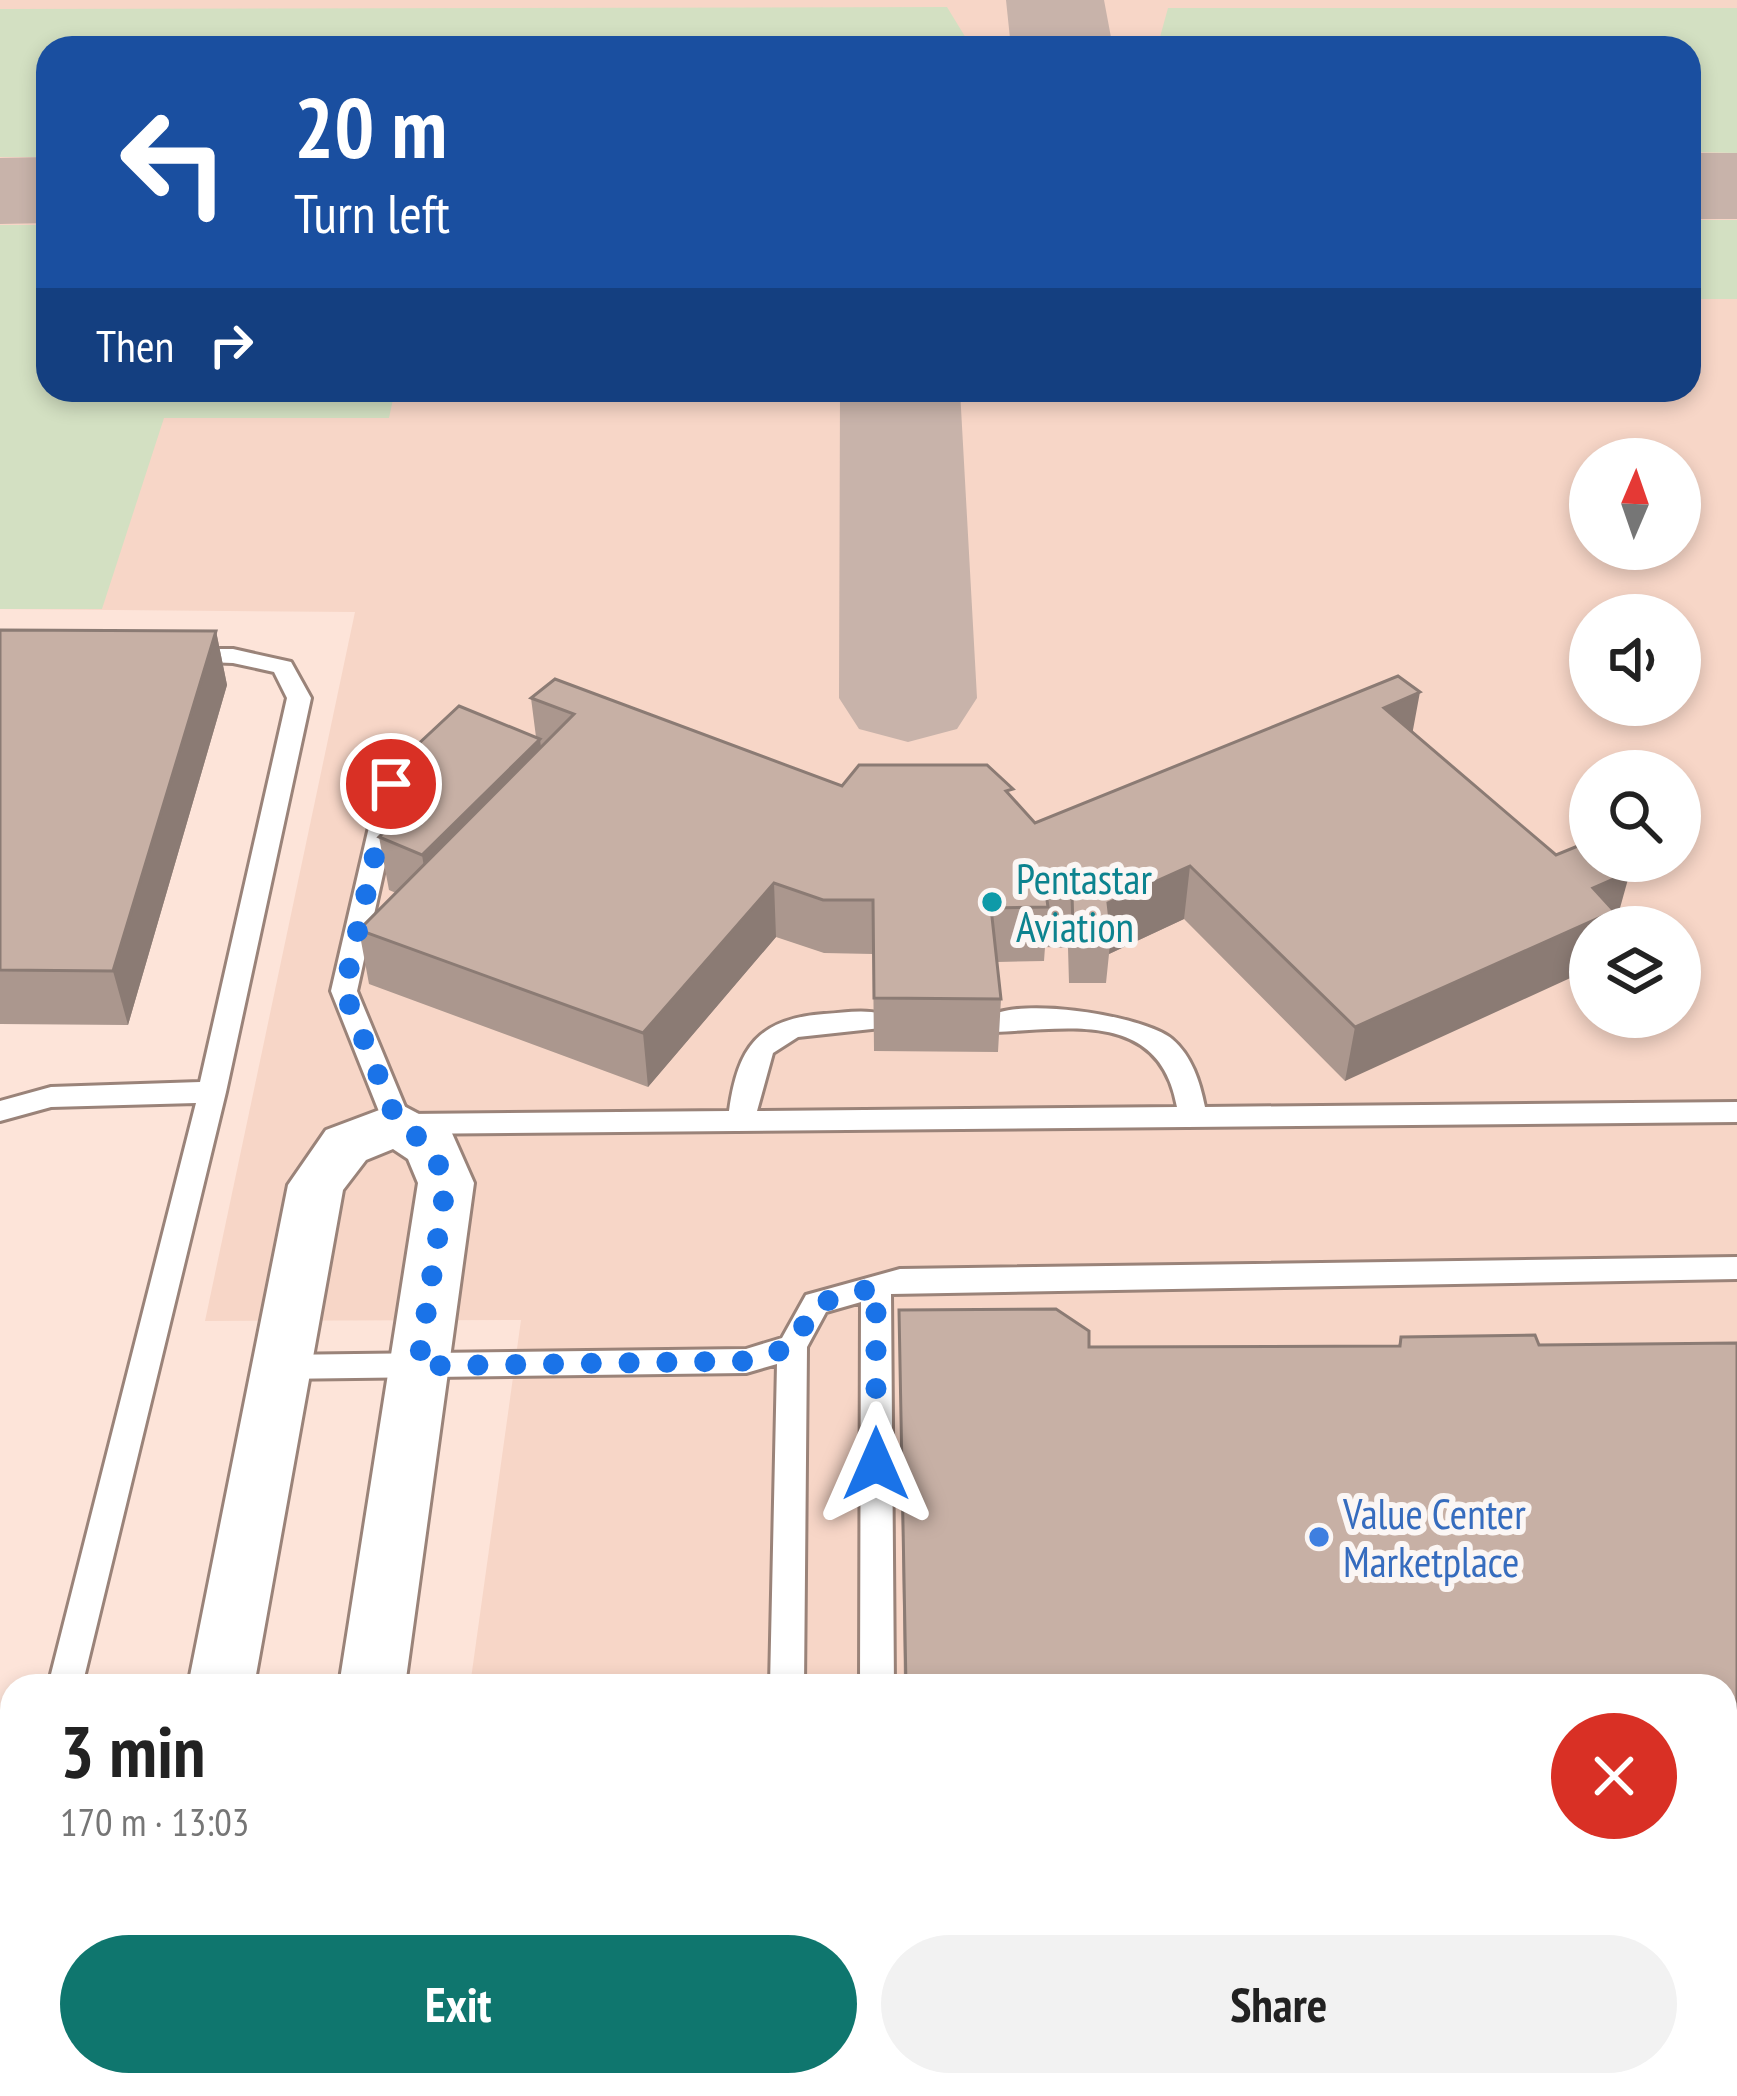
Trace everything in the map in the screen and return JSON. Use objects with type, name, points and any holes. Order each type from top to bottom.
[{"type":"street","points":[[223,1674],[316,1185],[346,1145],[398,1124],[431,1146],[446,1184],[374,1674]]},
{"type":"lane","points":[[68,1674],[212,1092],[298,698],[283,667],[233,656],[163,656]]},
{"type":"lane","points":[[449,749],[408,755],[391,784],[344,991],[398,1124],[1737,1112]]},
{"type":"lane","points":[[742,1121],[748,1065],[767,1040],[820,1024],[872,1021]]},
{"type":"lane","points":[[995,1022],[1130,1026],[1165,1048],[1181,1069],[1193,1117]]},
{"type":"lane","points":[[0,1112],[51,1097],[212,1092]]},
{"type":"lane","points":[[788,1674],[792,1347],[816,1304],[900,1280],[1737,1268]]},
{"type":"lane","points":[[876,1287],[877,1674]]},
{"type":"lane","points":[[278,1367],[746,1361],[792,1347]]},
{"type":"shaded area","points":[[0,0],[1737,0],[1737,1674],[472,1674],[521,1320],[205,1321],[355,612],[0,609]]},
{"type":"green space","points":[[947,7],[965,36],[36,36],[36,157],[0,157],[0,9]]},
{"type":"green space","points":[[1168,8],[1737,8],[1737,153],[1701,152],[1701,36],[1160,36]]},
{"type":"green space","points":[[1701,220],[1737,220],[1737,299],[1701,299]]},
{"type":"green space","points":[[0,225],[36,225],[36,402],[392,402],[389,418],[164,418],[102,609],[0,609]]},
{"type":"building","points":[[0,630],[216,631],[113,971],[0,970]]},
{"type":"building","name":"Pentastar Aviation","points":[[1398,676],[1420,692],[1384,708],[1556,855],[1569,850],[1569,882],[1607,882],[1593,888],[1609,906],[1569,906],[1569,931],[1355,1027],[1190,866],[1108,903],[1111,929],[1073,929],[1072,894],[1046,893],[1048,907],[991,908],[1001,999],[874,998],[873,900],[823,900],[774,883],[643,1033],[359,930],[574,714],[531,698],[555,679],[842,786],[859,765],[987,765],[1013,789],[1006,791],[1035,823]]},
{"type":"building","points":[[459,706],[540,739],[422,855],[379,837],[439,779],[399,762]]},
{"type":"building","name":"Value Center Marketplace","points":[[1056,1309],[1089,1331],[1089,1347],[1400,1346],[1401,1337],[1535,1335],[1539,1345],[1737,1343],[1737,1674],[906,1674],[899,1310]]},
{"type":"taxiway","points":[[1055,0],[1060,36]]},
{"type":"taxiway","points":[[1701,186],[1737,186]]},
{"type":"taxiway","points":[[0,191],[36,190]]},
{"type":"taxiway","points":[[900,402],[908,698]]},
{"type":"place","name":"Pentastar Aviation","points":[[992,902]]},
{"type":"place","name":"Value Center Marketplace","points":[[1319,1537]]},
{"type":"route","points":[[391,784],[344,991],[398,1124],[431,1146],[446,1184],[418,1366],[746,1361],[792,1347],[816,1304],[876,1287],[876,1464]]}]
